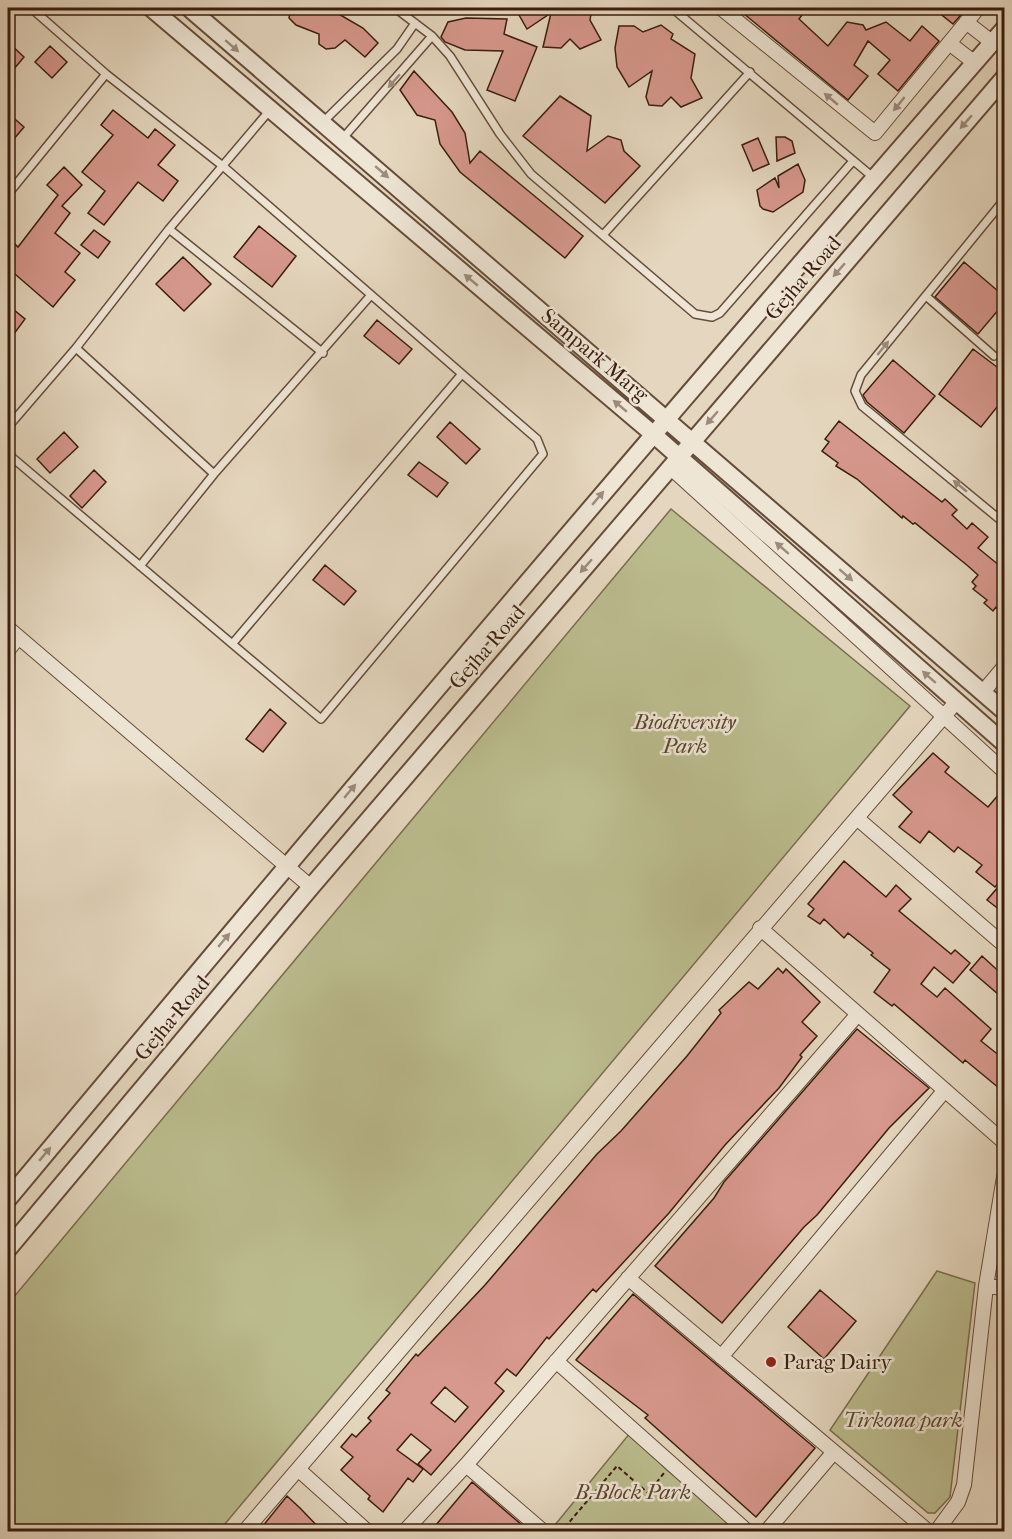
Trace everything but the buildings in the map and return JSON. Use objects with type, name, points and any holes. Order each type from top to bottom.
[{"type":"street","name":"Sampark Marg","points":[[151,8],[653,434],[675,462],[1005,743]]},
{"type":"street","name":"Sampark Marg","points":[[189,8],[286,93],[343,138],[1005,711]]},
{"type":"street","points":[[721,8],[859,122],[876,133],[978,8]]},
{"type":"street","points":[[966,22],[993,43]]},
{"type":"street","name":"Gejha Road","points":[[8,1199],[286,865],[666,418],[1005,29]]},
{"type":"street","points":[[949,43],[975,63]]},
{"type":"street","name":"Gejha Road","points":[[8,1249],[311,887],[1005,78]]},
{"type":"street","points":[[675,462],[1005,771]]},
{"type":"street","points":[[8,650],[13,633],[311,887]]},
{"type":"street","points":[[982,692],[1005,667]]},
{"type":"street","points":[[244,1532],[957,701]]},
{"type":"street","points":[[858,819],[1005,945]]},
{"type":"street","points":[[760,928],[1005,1142]]},
{"type":"street","points":[[404,1532],[466,1465],[858,1014]]},
{"type":"street","points":[[721,1357],[945,1090]]},
{"type":"street","points":[[936,1532],[958,1502],[964,1485],[986,1286],[1005,1177]]},
{"type":"street","points":[[628,1278],[929,1532]]},
{"type":"street","points":[[986,1286],[1005,1288]]},
{"type":"street","points":[[556,1361],[748,1532]]},
{"type":"street","points":[[766,1532],[833,1453]]},
{"type":"street","points":[[466,1465],[544,1532]]},
{"type":"street","points":[[299,1470],[368,1532]]},
{"type":"lane","points":[[8,454],[321,720],[543,454],[537,439],[224,167],[106,74],[31,8]]},
{"type":"lane","points":[[395,8],[432,36],[462,73],[515,156],[531,174],[695,314],[712,317],[720,313],[853,161]]},
{"type":"lane","points":[[672,8],[875,178]]},
{"type":"lane","points":[[323,122],[397,49],[415,23]]},
{"type":"lane","points":[[343,138],[432,36]]},
{"type":"lane","points":[[603,235],[750,72]]},
{"type":"lane","points":[[8,194],[106,74]]},
{"type":"lane","points":[[8,427],[76,348],[168,229],[271,110]]},
{"type":"lane","points":[[1005,200],[861,375],[857,383],[856,398],[862,406],[1005,523]]},
{"type":"lane","points":[[997,208],[1005,214]]},
{"type":"lane","points":[[168,229],[323,352]]},
{"type":"lane","points":[[140,566],[214,474],[371,295]]},
{"type":"lane","points":[[926,296],[994,356]]},
{"type":"lane","points":[[76,348],[214,474]]},
{"type":"lane","points":[[233,643],[461,375]]},
{"type":"path","points":[[573,1532],[566,1526],[617,1466],[648,1493],[667,1470]]},
{"type":"green space","name":"Biodiversity Park","points":[[671,509],[910,706],[219,1531],[8,1531],[8,1304]]},
{"type":"green space","name":"Tirkona park","points":[[937,1271],[975,1283],[950,1497],[935,1513],[928,1513],[830,1430]]},
{"type":"green space","name":"B-Block Park","points":[[630,1433],[667,1470],[742,1531],[550,1531]]},
{"type":"place","name":"Parag Dairy","points":[[771,1362]]}]
